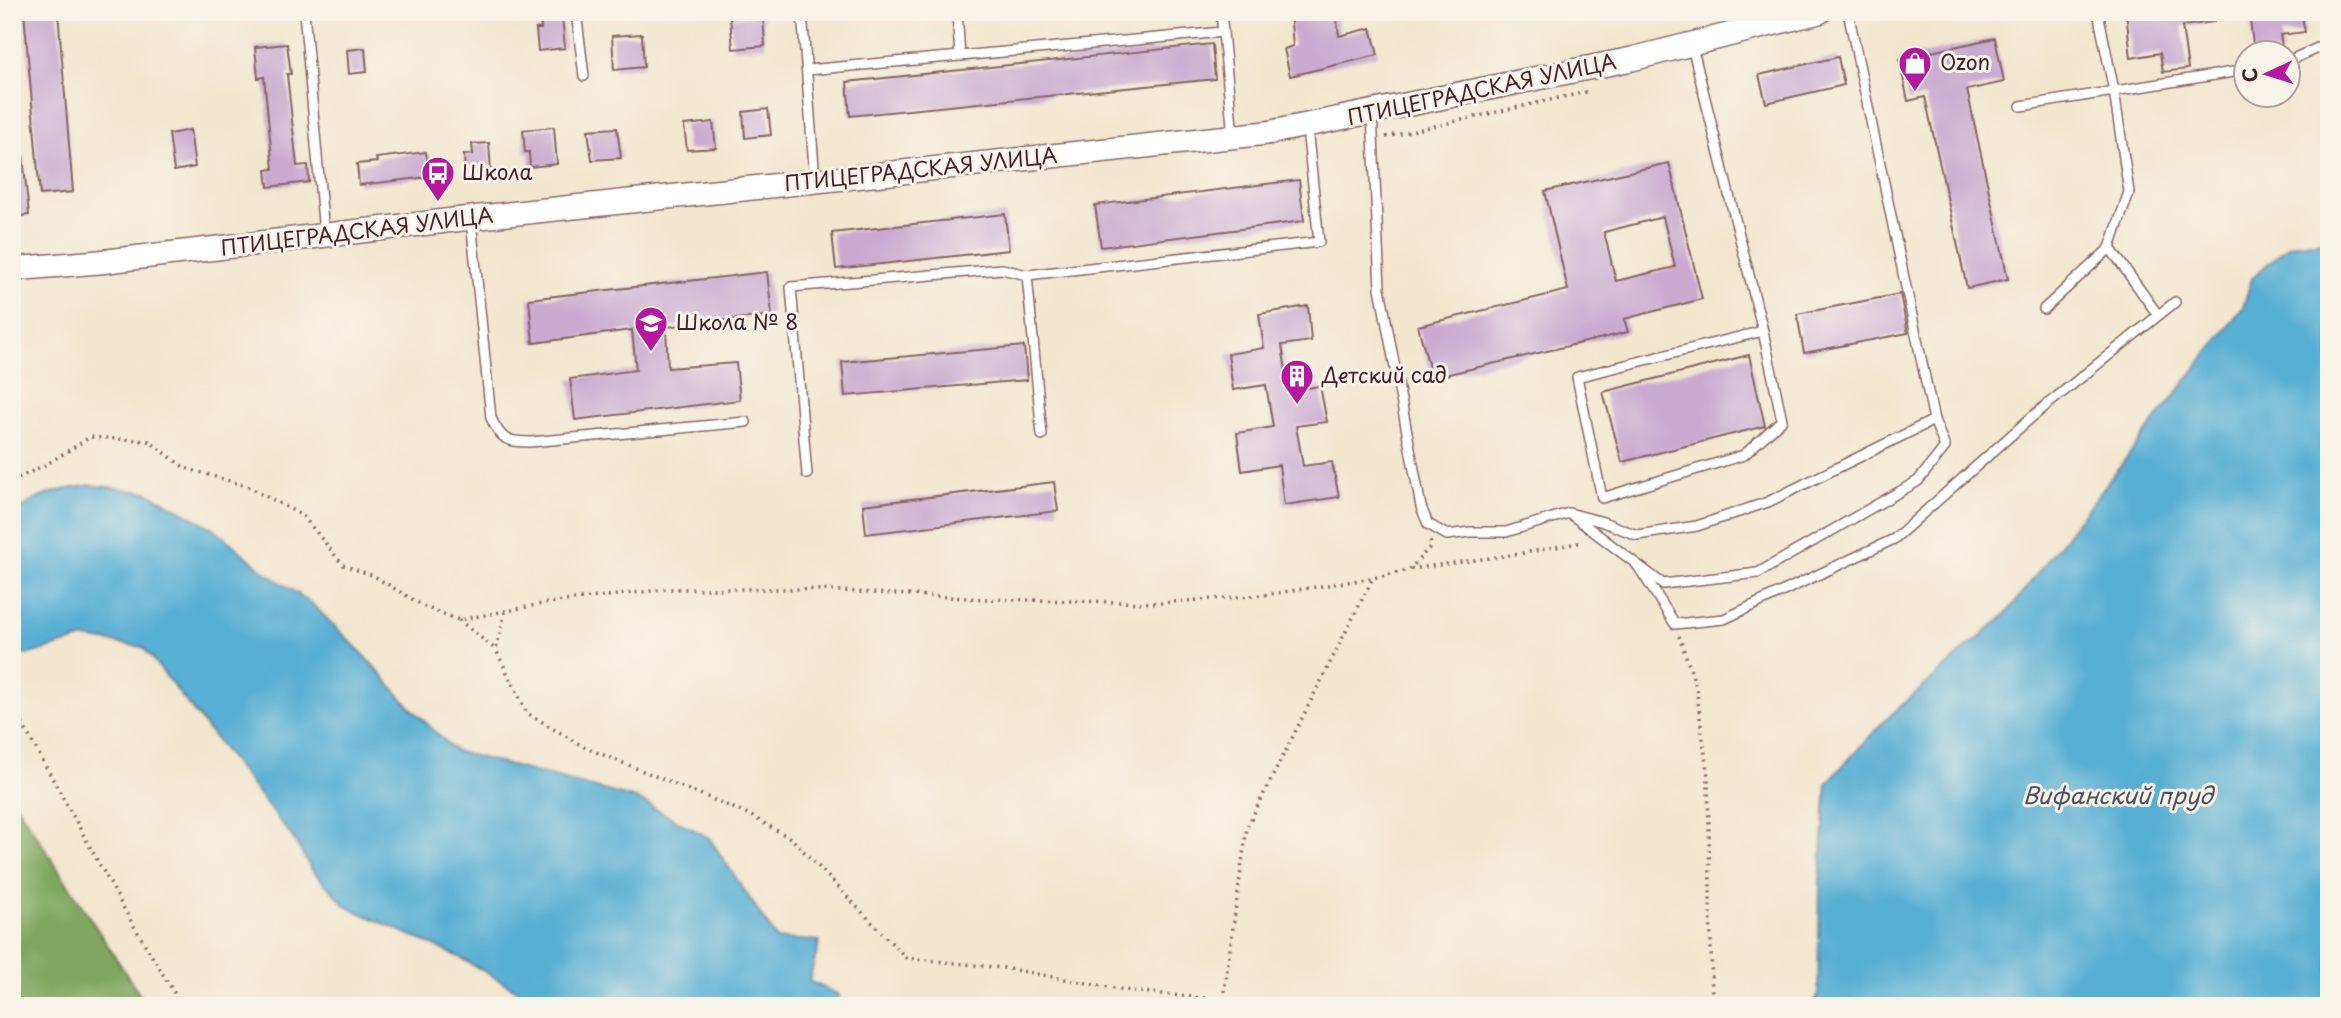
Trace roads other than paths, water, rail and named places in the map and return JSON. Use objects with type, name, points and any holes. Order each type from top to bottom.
[{"type":"street","name":"ПТИЦЕГРАДСКАЯ УЛИЦА","points":[[12,269],[1233,137],[1306,126],[1580,71],[1819,12]]},
{"type":"lane","points":[[304,12],[324,235]]},
{"type":"lane","points":[[576,12],[584,76]]},
{"type":"lane","points":[[802,12],[815,181]]},
{"type":"lane","points":[[957,12],[960,56]]},
{"type":"lane","points":[[1221,12],[1233,137]]},
{"type":"lane","points":[[1569,513],[1663,584],[1758,573],[1918,481],[1945,447],[1934,420],[1848,12]]},
{"type":"lane","points":[[2044,309],[2110,248],[2129,192],[2114,91],[2098,12]]},
{"type":"lane","points":[[807,70],[1223,32]]},
{"type":"lane","points":[[2302,55],[2329,43]]},
{"type":"lane","points":[[1692,44],[1763,331],[1782,420],[1744,455],[1602,498],[1577,377],[1763,331]]},
{"type":"lane","points":[[2021,106],[2232,72]]},
{"type":"lane","points":[[1372,113],[1380,288],[1421,507],[1428,524],[1447,536],[1470,532],[1506,532],[1569,513],[1637,535],[1697,526],[1768,502],[1934,420]]},
{"type":"lane","points":[[807,474],[791,287],[1002,269],[1027,275],[1319,242],[1306,126]]},
{"type":"lane","points":[[471,218],[491,418],[498,434],[511,442],[530,442],[746,422]]},
{"type":"lane","points":[[2110,248],[2158,315]]},
{"type":"lane","points":[[1027,275],[1042,435]]},
{"type":"lane","points":[[1638,566],[1675,624],[1724,619],[1894,539],[2034,416],[2175,302]]},
{"type":"water","name":"Вифанский пруд","points":[[2329,240],[2329,1006],[1813,1006],[1818,994],[1820,883],[1827,783],[1884,721],[2006,614],[2243,307],[2252,278],[2289,245]]},
{"type":"water","points":[[90,485],[147,492],[213,528],[265,572],[311,603],[455,751],[637,799],[709,838],[777,939],[820,941],[809,981],[839,995],[839,1006],[545,1006],[457,956],[347,907],[312,870],[293,838],[143,647],[85,638],[26,655],[12,651],[12,517],[30,503],[48,494]]},
{"type":"place","name":"Ozon","points":[[1915,93]]},
{"type":"place","name":"Школа","points":[[438,203]]},
{"type":"place","name":"Школа № 8","points":[[651,353]]},
{"type":"place","name":"Детский сад","points":[[1297,406]]}]
